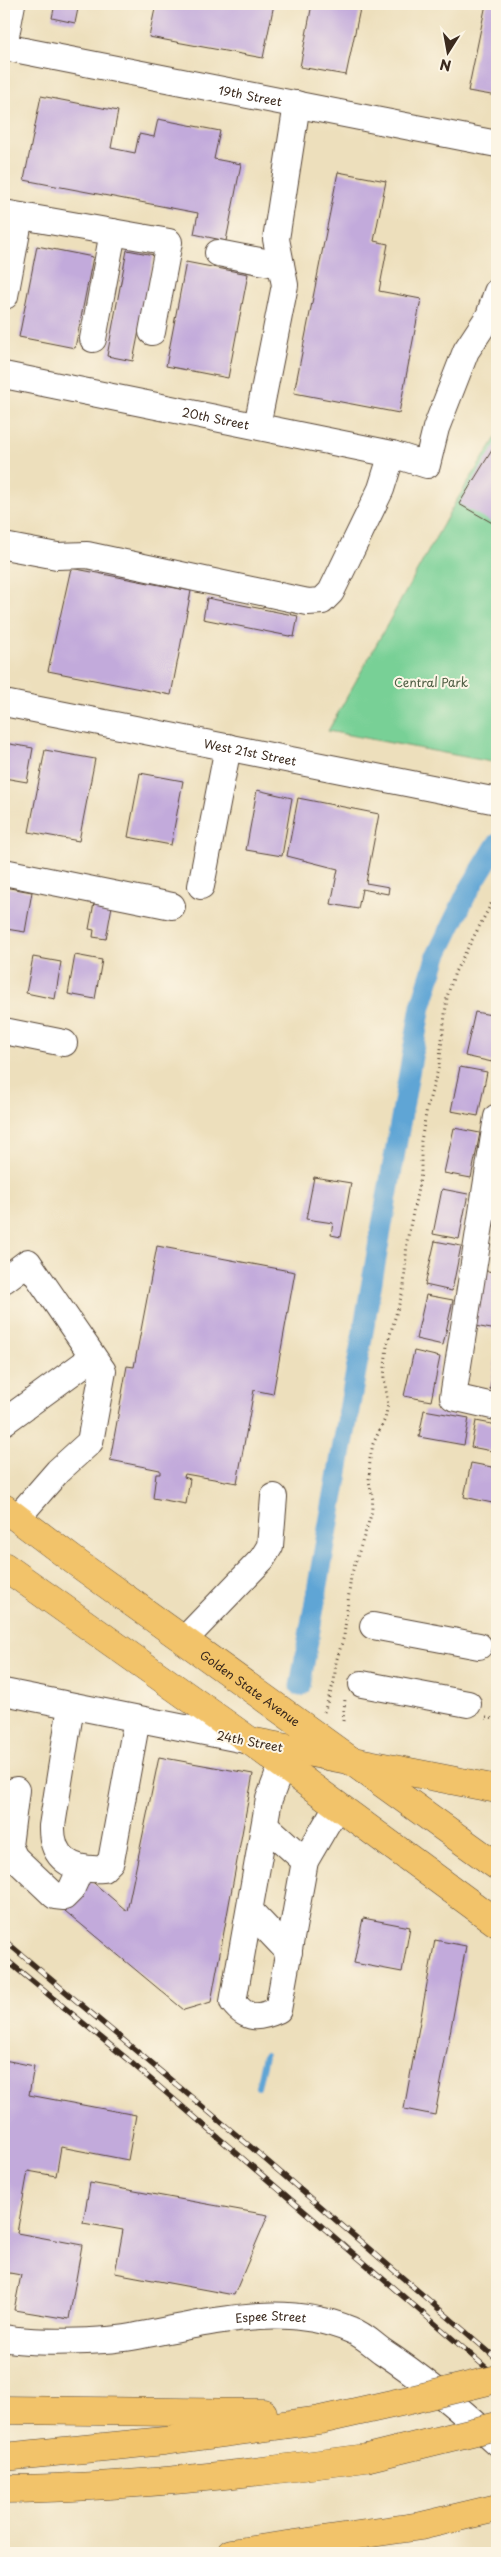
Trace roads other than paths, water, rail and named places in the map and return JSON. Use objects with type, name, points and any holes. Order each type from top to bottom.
[{"type":"main road","name":"Golden State Avenue","points":[[10,1513],[497,1866]]},
{"type":"main road","points":[[4,1566],[250,1741],[497,1923]]},
{"type":"main road","name":"24th Street","points":[[250,1741],[497,1789]]},
{"type":"main road","points":[[4,2457],[164,2441],[414,2399],[497,2379]]},
{"type":"main road","points":[[4,2410],[319,2415]]},
{"type":"main road","points":[[4,2489],[126,2484],[234,2476],[366,2458],[497,2426]]},
{"type":"main road","points":[[231,2553],[421,2526],[497,2508]]},
{"type":"street","points":[[4,46],[12,4]]},
{"type":"street","name":"19th Street","points":[[4,46],[497,144]]},
{"type":"street","points":[[257,426],[285,285],[276,239],[297,104]]},
{"type":"street","points":[[4,298],[12,214],[169,242],[152,332]]},
{"type":"street","points":[[93,339],[114,232]]},
{"type":"street","points":[[218,253],[281,266]]},
{"type":"street","name":"20th Street","points":[[4,375],[392,454],[426,465],[436,428],[466,351],[489,316],[497,292]]},
{"type":"street","points":[[4,546],[57,556],[87,554],[308,602],[322,602],[330,592],[381,489],[392,454]]},
{"type":"street","name":"West 21st Street","points":[[4,703],[491,799]]},
{"type":"street","points":[[201,886],[228,747]]},
{"type":"street","points":[[4,872],[172,906]]},
{"type":"street","points":[[4,1031],[64,1043]]},
{"type":"street","points":[[497,1117],[486,1258],[452,1397],[497,1407]]},
{"type":"street","points":[[4,1280],[28,1262],[104,1372],[90,1442],[10,1513]]},
{"type":"street","points":[[4,1422],[93,1357]]},
{"type":"street","points":[[184,1640],[262,1560],[270,1546],[274,1497]]},
{"type":"street","points":[[373,1626],[479,1646]]},
{"type":"street","points":[[347,1687],[468,1704]]},
{"type":"street","name":"24th Street","points":[[4,1692],[250,1741]]},
{"type":"street","points":[[71,1706],[56,1799],[52,1841],[57,1854],[81,1868],[103,1869],[111,1861],[137,1719]]},
{"type":"street","points":[[282,1765],[269,1799],[233,2002],[241,2012],[251,2016],[265,2016],[278,2010],[305,1860],[337,1806]]},
{"type":"street","points":[[56,1799],[10,1789],[9,1846],[14,1858],[55,1896],[64,1896],[71,1890],[81,1868]]},
{"type":"street","points":[[265,1825],[305,1860]]},
{"type":"street","points":[[250,1911],[289,1952]]},
{"type":"street","name":"Espee Street","points":[[4,2338],[73,2340],[129,2337],[245,2315],[299,2315],[352,2330],[395,2359],[466,2414],[497,2443]]},
{"type":"waterway","points":[[300,1686],[421,1006],[437,955],[467,893],[497,844]]},
{"type":"waterway","points":[[258,2087],[265,2055]]},
{"type":"railway","points":[[4,1940],[252,2148],[497,2359]]},
{"type":"railway","points":[[4,1958],[127,2059],[497,2377]]},
{"type":"park label","name":"Central Park","points":[[431,682]]}]
